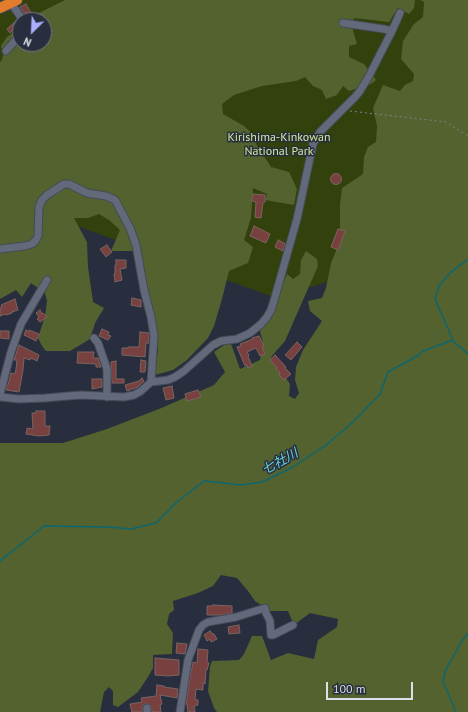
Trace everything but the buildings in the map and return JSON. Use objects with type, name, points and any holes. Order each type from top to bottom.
[{"type":"highway","points":[[0,8],[14,2]]},
{"type":"street","points":[[14,2],[19,12]]},
{"type":"street","points":[[0,397],[19,399],[68,396],[124,397],[134,395],[151,382],[168,380],[175,377],[196,361],[213,345],[221,341],[237,339],[250,333],[261,324],[271,310],[275,297],[297,219],[313,144],[320,132],[355,98],[360,91],[400,13]]},
{"type":"street","points":[[343,23],[392,31]]},
{"type":"street","points":[[6,51],[12,44]]},
{"type":"street","points":[[0,249],[25,246],[32,244],[36,240],[38,236],[39,207],[42,200],[47,194],[64,184],[69,184],[87,193],[106,196],[115,200],[130,228],[136,245],[144,290],[151,316],[154,336],[151,382]]},
{"type":"street","points":[[0,394],[11,352],[21,324],[47,280]]},
{"type":"street","points":[[94,338],[98,343],[107,369],[107,397]]},
{"type":"street","points":[[180,712],[188,660],[199,630],[203,625],[208,622],[236,617],[265,608],[270,621],[271,635],[293,625]]},
{"type":"path","points":[[342,110],[446,122],[468,136]]},
{"type":"green space","name":"Kirishima-Kinkowan National Park","points":[[0,0],[468,0],[468,237],[276,298],[44,214],[0,229]]},
{"type":"green space","points":[[65,0],[415,0],[414,8],[409,14],[398,8],[389,22],[354,18],[353,31],[357,44],[349,46],[349,57],[364,64],[376,80],[371,84],[349,91],[343,86],[337,95],[326,99],[322,90],[313,86],[305,77],[296,81],[262,86],[234,95],[222,104],[223,114],[244,126],[255,136],[256,144],[271,167],[289,172],[297,189],[294,205],[265,200],[267,194],[253,188],[251,218],[244,240],[253,247],[248,263],[229,271],[214,326],[208,338],[187,360],[173,370],[155,375],[158,349],[156,327],[141,257],[136,251],[111,251],[120,230],[109,220],[99,214],[88,218],[74,218],[87,242],[88,267],[93,302],[104,308],[95,323],[90,339],[70,351],[46,351],[38,338],[45,316],[47,301],[45,293],[31,283],[22,297],[16,290],[0,299],[0,62],[3,54],[1,46],[7,37],[12,34],[12,52],[52,52],[52,12],[41,12]]},
{"type":"green space","points":[[420,0],[468,0],[468,712],[217,712],[208,691],[212,661],[239,660],[244,654],[252,636],[262,636],[271,660],[288,653],[314,659],[318,640],[337,627],[338,619],[310,613],[294,625],[288,611],[270,611],[255,601],[237,578],[221,575],[213,586],[198,593],[173,601],[174,610],[169,614],[167,624],[173,633],[172,654],[153,655],[153,668],[138,692],[118,707],[113,705],[113,691],[109,687],[104,692],[100,712],[0,712],[0,443],[63,443],[107,429],[159,409],[214,385],[225,372],[214,352],[230,341],[240,369],[260,360],[263,343],[259,327],[280,290],[287,274],[293,279],[300,274],[301,260],[306,251],[317,259],[318,266],[285,341],[271,357],[290,384],[289,396],[295,399],[299,393],[295,380],[296,367],[303,350],[322,321],[310,311],[308,301],[322,298],[326,288],[331,263],[340,240],[340,205],[342,188],[363,174],[364,157],[368,147],[376,142],[377,126],[373,108],[383,85],[400,91],[405,85],[413,81],[414,74],[401,59],[403,41],[414,24],[423,17],[424,2]]},
{"type":"waterway","name":"七社川","points":[[0,561],[44,526],[108,527],[131,529],[156,523],[177,502],[204,481],[241,485],[262,482],[293,467],[326,445],[354,421],[380,394],[388,372],[419,355],[423,351],[453,340],[435,299],[439,286],[450,273],[468,259]]},
{"type":"waterway","points":[[453,341],[468,354]]},
{"type":"waterway","points":[[456,712],[443,681],[446,669],[468,633]]}]
